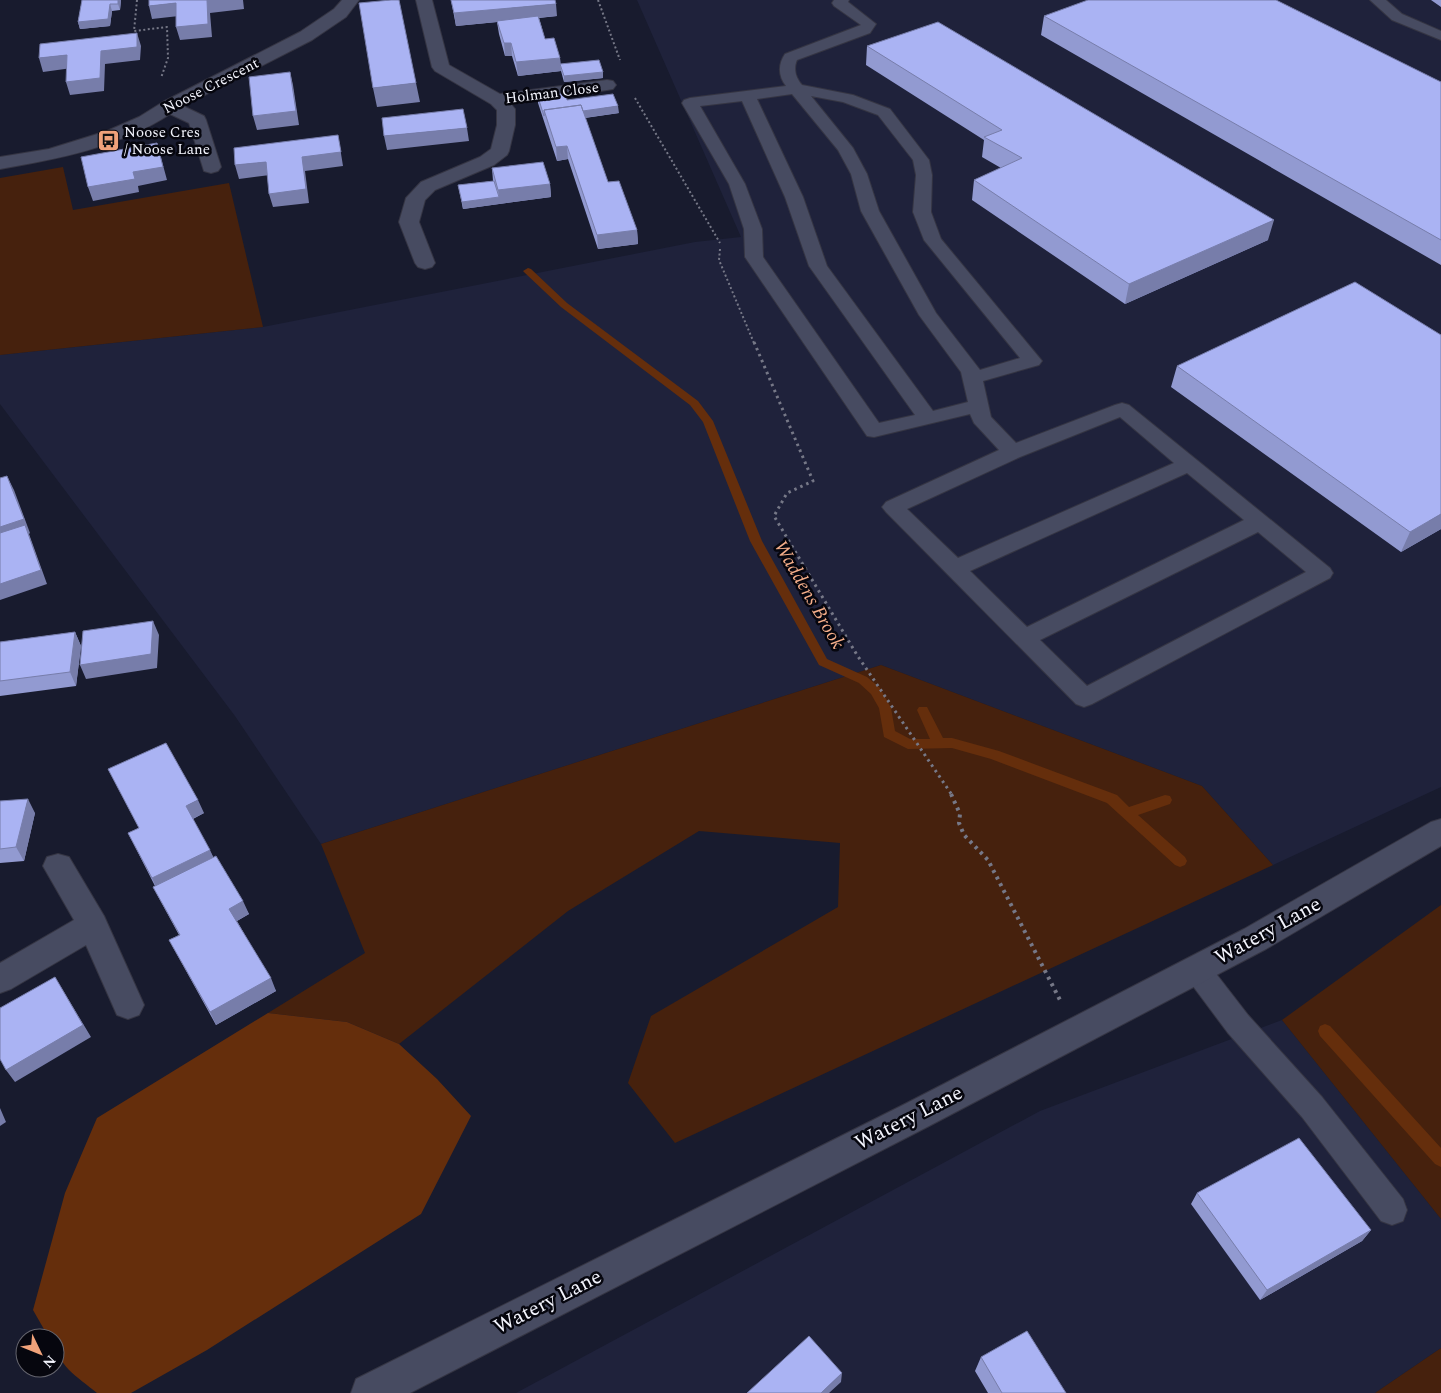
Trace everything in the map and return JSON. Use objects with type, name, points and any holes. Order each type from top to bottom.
[{"type":"street","name":"Noose Crescent","points":[[0,164],[52,154],[114,134],[146,120],[169,106],[306,36],[340,13],[352,0]]},
{"type":"street","name":"Holman Close","points":[[424,0],[441,67],[497,100],[506,109],[506,125],[500,151],[487,161],[428,186],[416,198],[409,222],[425,263]]},
{"type":"street","name":"Holman Close","points":[[497,100],[607,85]]},
{"type":"street","points":[[169,106],[197,120],[211,166]]},
{"type":"street","name":"Watery Lane","points":[[370,1393],[1197,970],[1255,939],[1441,831]]},
{"type":"street","points":[[58,866],[92,925],[128,1005]]},
{"type":"street","points":[[0,978],[92,925]]},
{"type":"lane","points":[[842,0],[839,3],[845,9],[869,24],[865,30],[790,57],[787,65],[789,80],[845,148],[859,174],[870,211],[928,315],[971,371],[981,419],[1013,452]]},
{"type":"lane","points":[[1377,0],[1397,16],[1439,34]]},
{"type":"lane","points":[[973,378],[1032,361],[932,240],[922,212],[924,175],[921,160],[884,112],[847,98],[796,89],[690,103],[737,184],[753,229],[754,257],[874,431],[978,406]]},
{"type":"lane","points":[[748,96],[752,109],[794,197],[818,266],[928,418]]},
{"type":"lane","points":[[1122,409],[1189,464],[1322,574],[1084,698],[893,507],[1013,452],[1122,409]]},
{"type":"lane","points":[[954,569],[1189,464]]},
{"type":"lane","points":[[1024,638],[1259,522]]},
{"type":"lane","points":[[1197,970],[1238,1024],[1312,1107],[1392,1210]]},
{"type":"path","points":[[138,0],[134,31],[167,27],[168,58],[146,120]]},
{"type":"path","points":[[598,0],[628,84],[607,85]]},
{"type":"path","points":[[607,85],[628,84],[720,243],[719,260],[813,481],[787,493],[774,516],[857,655],[949,789],[960,814],[959,823],[964,834],[988,860],[1054,990]]},
{"type":"shaded area","points":[[637,0],[1441,0],[1441,787],[1273,865],[1202,786],[881,665],[321,844],[235,716],[0,404],[0,355],[263,327],[695,242],[741,237]]},
{"type":"shaded area","points":[[63,167],[73,210],[229,183],[263,327],[0,355],[0,178]]},
{"type":"shaded area","points":[[881,665],[1202,786],[1273,865],[675,1143],[628,1083],[651,1016],[838,907],[840,843],[699,831],[568,911],[399,1044],[347,1022],[268,1013],[365,953],[321,844]]},
{"type":"shaded area","points":[[1441,905],[1441,1219],[1282,1020]]},
{"type":"shaded area","points":[[268,1013],[347,1022],[399,1044],[437,1079],[471,1116],[421,1214],[207,1350],[131,1393],[97,1393],[75,1376],[65,1365],[65,1328],[43,1328],[33,1310],[65,1193],[97,1118]]},
{"type":"shaded area","points":[[1282,1020],[1441,1219],[1441,1348],[1375,1393],[516,1393],[1040,1111]]},
{"type":"shaded area","points":[[1441,1348],[1441,1393],[1375,1393]]},
{"type":"building","points":[[82,0],[118,0],[118,4],[110,4],[108,19],[78,22]]},
{"type":"building","points":[[149,0],[207,0],[208,24],[176,27],[176,3],[149,6]]},
{"type":"building","points":[[399,0],[416,83],[373,88],[359,3]]},
{"type":"building","points":[[451,0],[555,0],[556,4],[454,13]]},
{"type":"building","points":[[1088,0],[1276,0],[1441,82],[1441,240],[1044,16]]},
{"type":"building","points":[[538,16],[545,39],[554,38],[560,58],[516,62],[511,43],[504,43],[497,21]]},
{"type":"building","points":[[938,22],[1274,220],[1129,284],[974,180],[1022,158],[984,137],[1002,130],[867,46]]},
{"type":"building","points":[[137,33],[137,47],[101,51],[100,78],[66,82],[67,55],[39,58],[40,44]]},
{"type":"building","points":[[599,60],[603,72],[564,76],[560,64]]},
{"type":"building","points":[[290,72],[296,111],[253,116],[249,77]]},
{"type":"building","points":[[566,93],[567,100],[613,94],[618,106],[583,111],[581,105],[544,110],[544,116],[538,97]]},
{"type":"building","points":[[581,105],[608,182],[619,181],[637,230],[597,235],[567,146],[556,147],[544,110]]},
{"type":"building","points":[[463,109],[467,128],[384,136],[382,118]]},
{"type":"building","points":[[338,135],[341,152],[302,157],[306,189],[269,194],[266,162],[235,165],[234,148]]},
{"type":"building","points":[[157,143],[163,167],[133,172],[135,179],[88,187],[81,157]]},
{"type":"building","points":[[543,162],[550,184],[498,190],[492,168]]},
{"type":"building","points":[[494,181],[499,197],[462,202],[458,185]]},
{"type":"building","points":[[1355,282],[1441,335],[1441,514],[1410,532],[1177,366]]},
{"type":"building","points":[[7,476],[24,519],[0,527],[0,478]]},
{"type":"building","points":[[25,525],[41,570],[0,584],[0,533]]},
{"type":"building","points":[[153,621],[151,654],[80,665],[83,631]]},
{"type":"building","points":[[75,632],[70,672],[0,681],[0,642]]},
{"type":"building","points":[[166,743],[198,800],[186,806],[210,850],[152,878],[128,833],[139,828],[108,769]]},
{"type":"building","points":[[28,799],[16,847],[0,849],[0,801]]},
{"type":"building","points":[[216,856],[243,901],[229,909],[271,978],[210,1012],[169,940],[180,935],[153,887]]},
{"type":"building","points":[[55,977],[83,1025],[6,1070],[0,1059],[0,1008]]},
{"type":"building","points":[[1299,1138],[1371,1230],[1267,1290],[1197,1193]]},
{"type":"building","points":[[1027,1331],[1066,1393],[1002,1393],[981,1357]]},
{"type":"building","points":[[809,1336],[842,1373],[821,1393],[747,1393]]},
{"type":"waterway","name":"Waddens Brook","points":[[528,271],[564,305],[694,403],[708,421],[756,541],[823,662],[863,680],[876,691],[885,708],[889,734],[908,744],[952,743],[994,755],[1112,799],[1127,813]]},
{"type":"waterway","points":[[923,710],[939,743]]},
{"type":"waterway","points":[[1127,813],[1165,800]]},
{"type":"waterway","name":"Waddens Brook","points":[[1127,813],[1180,861]]},
{"type":"waterway","name":"Waddens Brook","points":[[1325,1031],[1441,1159]]},
{"type":"place","name":"Noose Cres / Noose Lane","points":[[108,141]]}]
